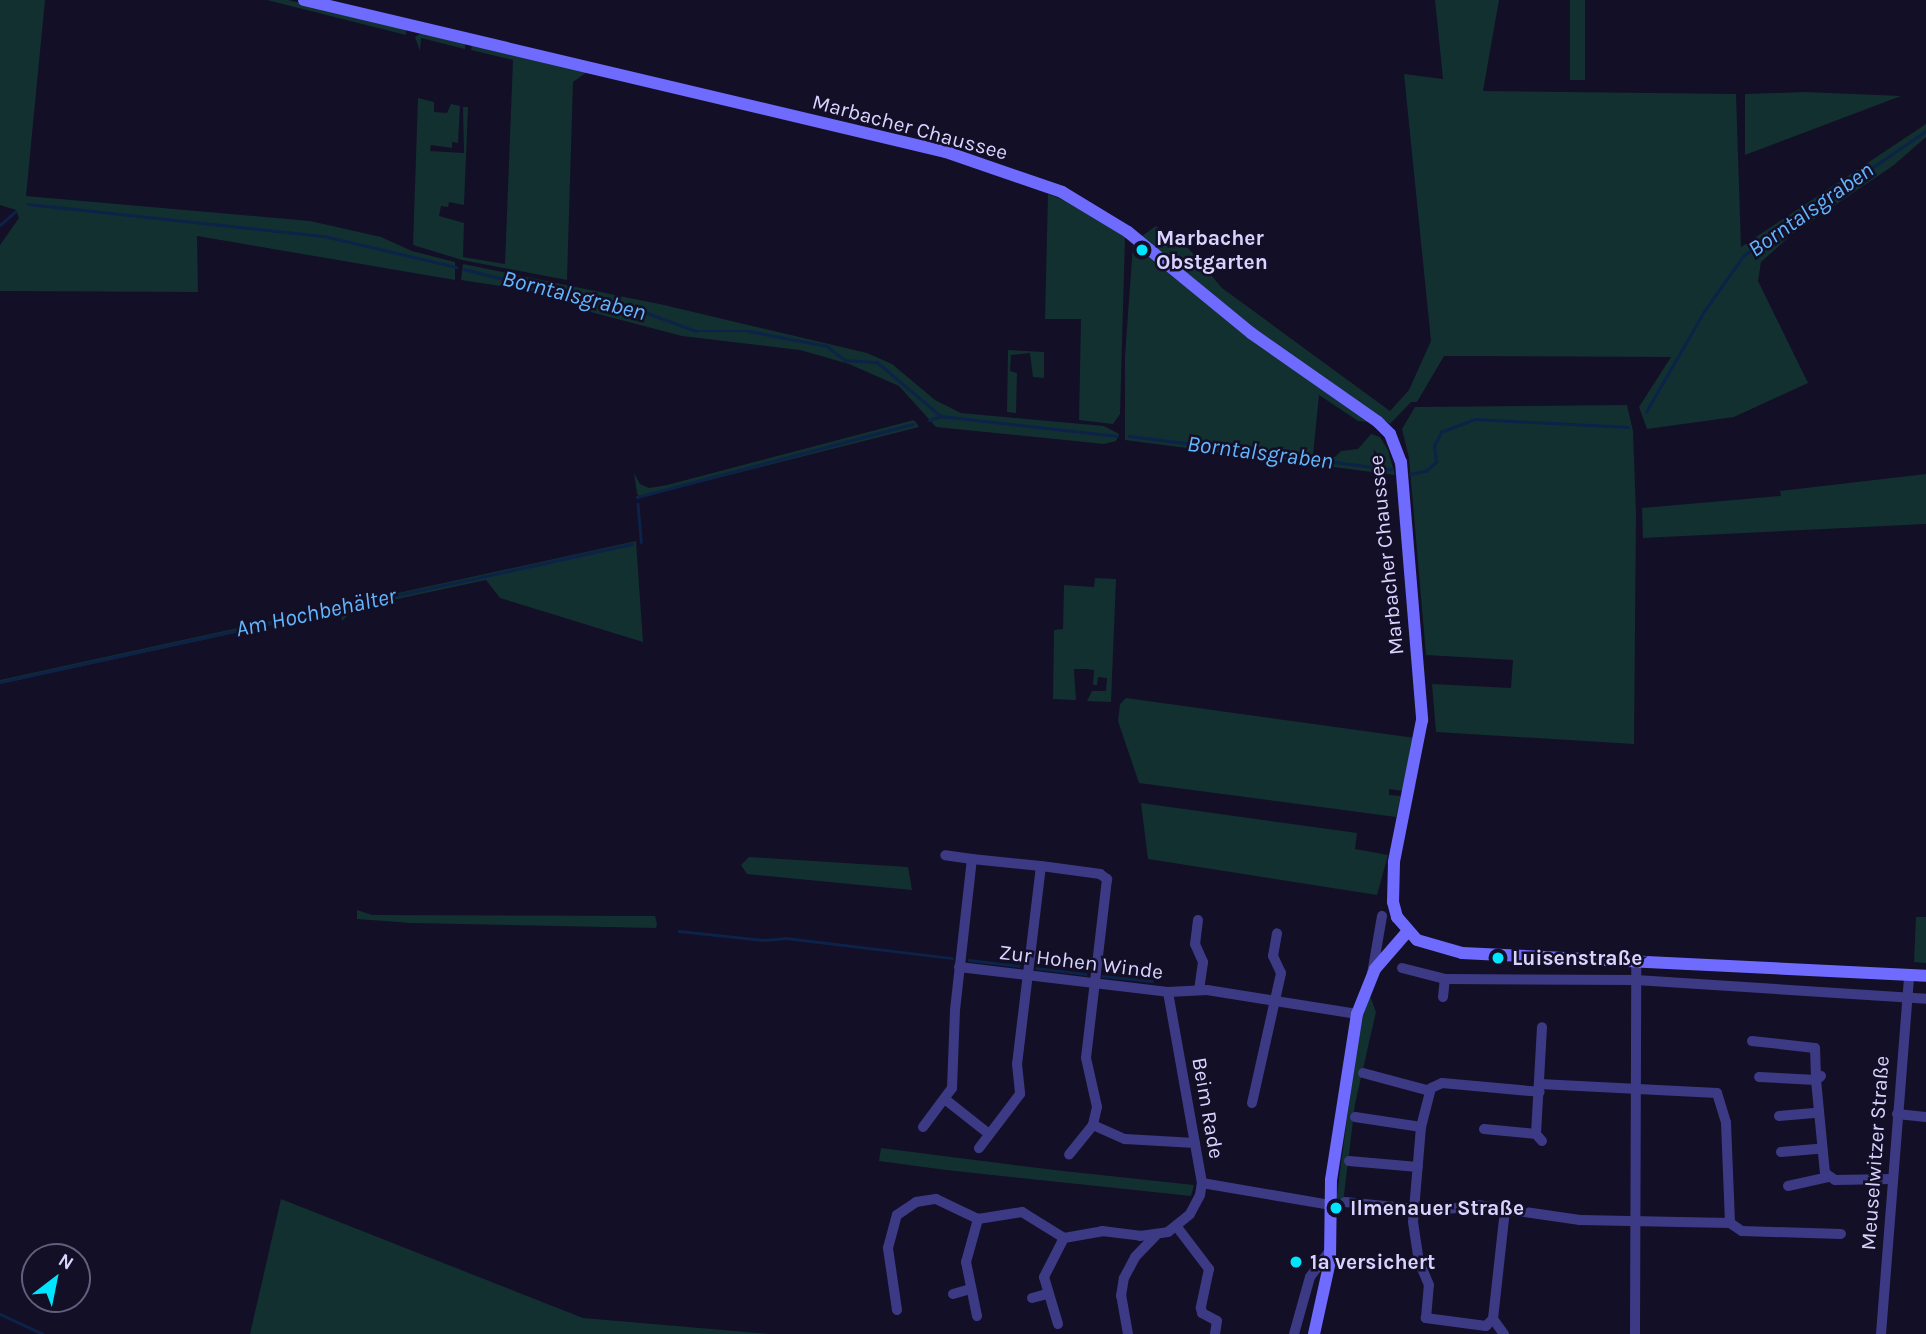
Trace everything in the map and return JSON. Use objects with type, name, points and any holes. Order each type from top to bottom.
[{"type":"street","name":"Marbacher Chaussee","points":[[304,0],[946,152],[1062,192],[1128,232],[1251,333],[1378,422],[1390,434],[1401,462],[1422,720],[1392,882],[1397,918],[1408,932]]},
{"type":"street","points":[[945,855],[1100,873],[1107,879],[1086,1058],[1097,1100],[1093,1125],[1069,1155]]},
{"type":"street","points":[[923,1127],[946,1100],[952,1084],[959,967],[972,859]]},
{"type":"street","points":[[979,1148],[1020,1094],[1017,1064],[1041,866]]},
{"type":"street","points":[[1314,1334],[1331,1250],[1331,1205],[1340,1106],[1357,1014],[1372,975],[1382,916]]},
{"type":"street","points":[[1198,920],[1195,944],[1203,962],[1199,989]]},
{"type":"street","points":[[1372,975],[1408,932],[1438,949],[1926,976]]},
{"type":"street","points":[[1252,1103],[1281,973],[1273,957],[1277,933]]},
{"type":"street","points":[[1518,954],[1518,977]]},
{"type":"street","points":[[1634,1334],[1639,1087],[1636,959]]},
{"type":"street","name":"Zur Hohen Winde","points":[[959,967],[1168,992],[1199,989],[1357,1014]]},
{"type":"street","points":[[1774,988],[1776,967]]},
{"type":"street","points":[[1402,968],[1445,979],[1518,977],[1636,980],[1774,988],[1906,1000],[1926,999]]},
{"type":"street","name":"Meuselwitzer Straße","points":[[1881,1334],[1909,975]]},
{"type":"street","points":[[1443,997],[1445,979]]},
{"type":"street","name":"Beim Rade","points":[[1168,992],[1202,1183],[1331,1205]]},
{"type":"street","points":[[1484,1129],[1539,1138],[1542,1027]]},
{"type":"street","points":[[1752,1041],[1814,1045],[1818,1078],[1819,1149],[1823,1171],[1829,1177]]},
{"type":"street","points":[[1363,1073],[1430,1091]]},
{"type":"street","points":[[1759,1077],[1818,1078]]},
{"type":"street","points":[[1505,1210],[1493,1319],[1486,1326],[1426,1318],[1429,1285],[1413,1231],[1414,1208],[1421,1127],[1430,1091],[1442,1083],[1540,1088],[1639,1087],[1709,1090],[1719,1094],[1726,1123],[1730,1223]]},
{"type":"street","points":[[946,1100],[989,1134]]},
{"type":"street","points":[[1779,1116],[1817,1113]]},
{"type":"street","points":[[1897,1114],[1926,1116]]},
{"type":"street","points":[[1356,1117],[1421,1127]]},
{"type":"street","points":[[1093,1125],[1125,1139],[1195,1143]]},
{"type":"street","points":[[1781,1152],[1819,1149]]},
{"type":"street","points":[[1349,1161],[1418,1167]]},
{"type":"street","points":[[1788,1186],[1829,1177],[1891,1179]]},
{"type":"street","points":[[897,1310],[888,1248],[897,1215],[916,1202],[936,1199],[978,1219],[1022,1212],[1064,1238],[1102,1231],[1156,1235],[1177,1227],[1193,1210],[1202,1183]]},
{"type":"street","points":[[1345,1202],[1434,1211],[1477,1205],[1637,1223],[1730,1223],[1742,1231],[1841,1234]]},
{"type":"street","points":[[977,1316],[967,1255],[978,1219]]},
{"type":"street","points":[[1177,1227],[1209,1269],[1201,1308],[1202,1313],[1217,1321],[1215,1334]]},
{"type":"street","points":[[1128,1334],[1121,1296],[1124,1278],[1135,1257],[1156,1235]]},
{"type":"street","points":[[1058,1324],[1047,1294],[1047,1265],[1064,1238]]},
{"type":"street","points":[[1294,1334],[1311,1276],[1331,1250]]},
{"type":"street","points":[[953,1294],[971,1289]]},
{"type":"street","points":[[1032,1298],[1047,1294]]},
{"type":"street","points":[[1493,1319],[1504,1334]]},
{"type":"green space","points":[[0,0],[45,0],[26,196],[310,221],[381,237],[412,251],[455,262],[455,280],[197,236],[198,292],[0,291],[0,245],[19,218],[16,210],[0,205]]},
{"type":"green space","points":[[267,0],[288,0],[406,28],[406,35]]},
{"type":"green space","points":[[1435,0],[1499,0],[1483,91],[1736,94],[1741,247],[1926,124],[1926,137],[1894,165],[1791,235],[1761,262],[1758,281],[1808,383],[1734,417],[1647,429],[1639,407],[1671,357],[1444,356],[1417,402],[1411,402],[1390,424],[1254,329],[1142,236],[1156,226],[1167,237],[1176,234],[1222,288],[1390,411],[1409,390],[1431,341],[1404,74],[1443,79]]},
{"type":"green space","points":[[1570,0],[1585,0],[1585,80],[1570,80]]},
{"type":"green space","points":[[423,32],[465,42],[465,49],[421,38],[420,51],[415,37]]},
{"type":"green space","points":[[472,44],[587,72],[573,82],[567,280],[462,260],[413,245],[418,98],[434,102],[434,112],[447,113],[451,104],[460,106],[458,143],[452,142],[452,148],[431,145],[430,151],[464,153],[463,107],[468,107],[464,205],[449,202],[448,207],[441,206],[439,216],[464,223],[463,257],[505,264],[513,60],[471,50]]},
{"type":"green space","points":[[1805,92],[1901,96],[1745,155],[1745,94]]},
{"type":"green space","points":[[1048,194],[1072,203],[1125,237],[1120,414],[1113,424],[1079,420],[1081,319],[1045,319]]},
{"type":"green space","points":[[1133,245],[1369,422],[1358,421],[1319,395],[1313,455],[1335,457],[1341,451],[1358,449],[1371,434],[1380,437],[1388,450],[1395,475],[1125,440],[1125,356]]},
{"type":"green space","points":[[463,264],[664,305],[867,353],[892,364],[935,400],[961,413],[1104,426],[1119,434],[1116,441],[1104,444],[936,427],[899,386],[849,364],[800,350],[682,336],[583,310],[551,294],[461,280]]},
{"type":"green space","points":[[1008,350],[1044,352],[1044,378],[1033,377],[1030,353],[1011,355],[1010,371],[1017,373],[1016,413],[1007,412]]},
{"type":"green space","points":[[1627,405],[1633,431],[1636,513],[1634,744],[1436,732],[1432,684],[1511,688],[1513,660],[1426,655],[1409,458],[1402,429],[1415,407]]},
{"type":"green space","points":[[914,420],[919,427],[639,498],[637,493],[634,473],[640,484],[649,488],[667,485]]},
{"type":"green space","points":[[1926,474],[1926,524],[1643,538],[1642,508],[1781,496],[1780,491]]},
{"type":"green space","points":[[636,541],[643,642],[500,598],[486,580],[355,608],[342,621],[341,610],[0,684],[0,680]]},
{"type":"green space","points":[[1095,578],[1116,579],[1111,702],[1087,701],[1092,691],[1106,691],[1107,678],[1098,677],[1097,685],[1093,685],[1094,670],[1085,669],[1074,669],[1076,700],[1053,699],[1054,630],[1063,629],[1064,585],[1094,587]]},
{"type":"green space","points":[[1126,698],[1415,738],[1403,791],[1389,789],[1389,795],[1401,796],[1396,817],[1139,783],[1118,721],[1120,704]]},
{"type":"green space","points":[[1141,803],[1357,833],[1355,849],[1388,855],[1377,895],[1148,859]]},
{"type":"green space","points":[[749,857],[908,867],[912,890],[747,874],[741,865]]},
{"type":"green space","points":[[357,910],[372,915],[655,916],[657,924],[656,928],[411,923],[357,919]]},
{"type":"green space","points":[[1916,917],[1926,917],[1926,963],[1914,962]]},
{"type":"green space","points":[[1369,993],[1376,1012],[1355,1104],[1343,1203],[1336,1202],[1358,1035]]},
{"type":"green space","points":[[881,1148],[1194,1185],[1191,1196],[946,1170],[879,1161]]},
{"type":"green space","points":[[281,1199],[583,1318],[770,1334],[250,1334]]},
{"type":"waterway","name":"Borntalsgraben","points":[[1646,412],[1705,310],[1744,255],[1926,131]]},
{"type":"waterway","name":"Borntalsgraben","points":[[28,204],[324,236],[456,267]]},
{"type":"waterway","name":"Borntalsgraben","points":[[0,225],[15,212]]},
{"type":"waterway","name":"Borntalsgraben","points":[[464,269],[574,297],[618,302],[696,331],[749,331],[827,346],[845,360],[877,362],[941,416],[1117,436]]},
{"type":"waterway","name":"Am Hochbehälter","points":[[929,420],[939,417]]},
{"type":"waterway","name":"Borntalsgraben","points":[[1410,474],[1426,471],[1436,462],[1434,446],[1441,432],[1475,419],[1628,427]]},
{"type":"waterway","name":"Am Hochbehälter","points":[[637,497],[913,424]]},
{"type":"waterway","name":"Borntalsgraben","points":[[1129,436],[1391,469]]},
{"type":"waterway","name":"Am Hochbehälter","points":[[638,504],[641,542]]},
{"type":"waterway","name":"Am Hochbehälter","points":[[0,682],[632,544]]},
{"type":"waterway","points":[[679,931],[765,940],[786,938],[952,958]]},
{"type":"waterway","points":[[969,960],[1019,966]]},
{"type":"waterway","points":[[1036,968],[1086,974]]},
{"type":"waterway","points":[[1102,976],[1152,981]]},
{"type":"waterway","points":[[0,1314],[43,1334]]},
{"type":"place","name":"Marbacher Obstgarten","points":[[1142,250]]},
{"type":"place","name":"Luisenstraße","points":[[1498,958]]},
{"type":"place","name":"Ilmenauer Straße","points":[[1336,1208]]},
{"type":"place","name":"1a versichert","points":[[1296,1262]]}]
